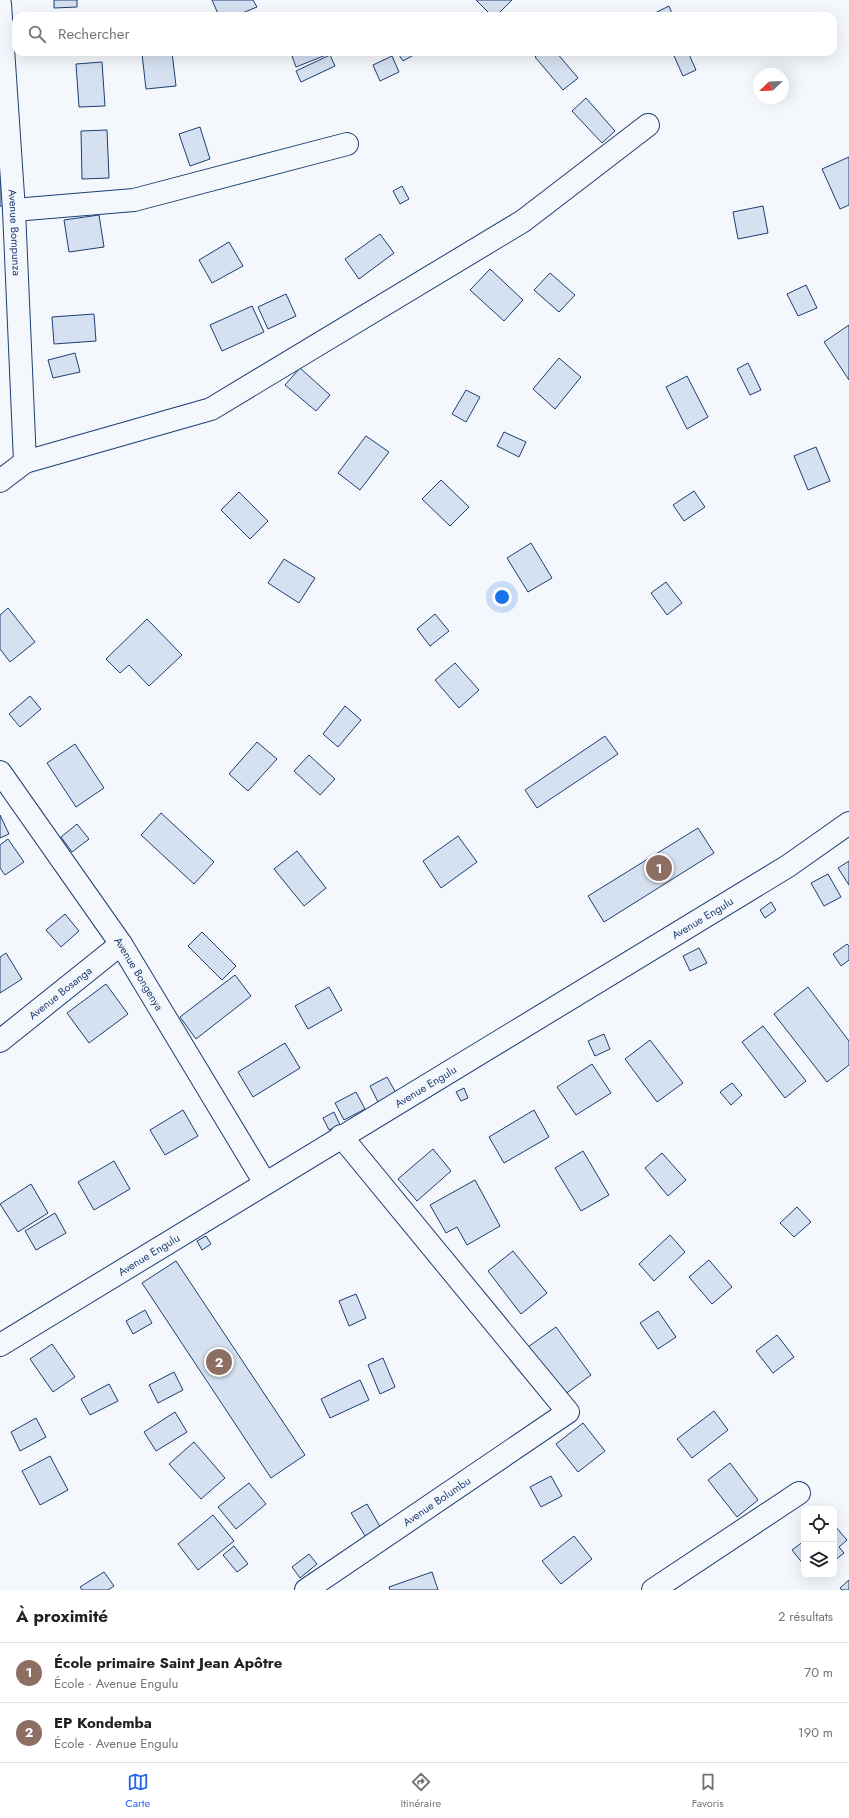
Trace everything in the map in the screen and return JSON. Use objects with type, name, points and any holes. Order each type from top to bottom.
[{"type":"street","name":"Avenue Bompunza","points":[[0,4],[14,210],[25,462]]},
{"type":"street","points":[[0,481],[25,462],[211,409],[523,221],[648,125]]},
{"type":"street","points":[[14,210],[134,200],[347,144]]},
{"type":"street","name":"Avenue Bongenya","points":[[0,772],[121,944],[265,1183]]},
{"type":"street","name":"Avenue Engulu","points":[[0,1345],[341,1136],[788,866],[849,823]]},
{"type":"street","name":"Avenue Bosanga","points":[[0,1041],[121,944]]},
{"type":"street","name":"Avenue Bolumbu","points":[[306,1590],[568,1412],[341,1136]]},
{"type":"street","points":[[653,1590],[799,1493]]},
{"type":"building","points":[[54,0],[77,0],[77,7],[54,8]]},
{"type":"building","points":[[212,0],[253,0],[257,7],[245,12],[217,12]]},
{"type":"building","points":[[476,0],[512,0],[500,12],[488,12]]},
{"type":"building","points":[[669,6],[671,12],[657,12]]},
{"type":"building","points":[[142,56],[172,56],[176,86],[146,89]]},
{"type":"building","points":[[292,56],[324,56],[296,67]]},
{"type":"building","points":[[328,56],[330,56],[335,66],[301,82],[296,71]]},
{"type":"building","points":[[392,56],[399,72],[380,81],[373,65]]},
{"type":"building","points":[[400,56],[412,56],[403,61]]},
{"type":"building","points":[[559,56],[578,78],[563,90],[535,57]]},
{"type":"building","points":[[674,56],[690,56],[696,70],[683,76]]},
{"type":"building","points":[[102,62],[105,106],[79,107],[76,64]]},
{"type":"building","points":[[586,98],[615,131],[602,143],[572,111]]},
{"type":"building","points":[[200,127],[210,159],[190,166],[179,134]]},
{"type":"building","points":[[107,130],[109,178],[82,179],[81,131]]},
{"type":"building","points":[[849,157],[849,205],[840,209],[822,169]]},
{"type":"building","points":[[0,184],[2,184],[3,206],[0,206]]},
{"type":"building","points":[[402,186],[409,199],[400,204],[393,191]]},
{"type":"building","points":[[763,206],[768,233],[738,239],[733,212]]},
{"type":"building","points":[[99,215],[104,247],[69,252],[64,220]]},
{"type":"building","points":[[380,234],[394,253],[359,279],[345,259]]},
{"type":"building","points":[[229,242],[243,266],[212,283],[199,260]]},
{"type":"building","points":[[490,269],[523,300],[504,321],[470,290]]},
{"type":"building","points":[[550,273],[575,295],[559,312],[534,290]]},
{"type":"building","points":[[806,285],[817,308],[798,316],[787,294]]},
{"type":"building","points":[[286,294],[296,316],[268,329],[258,307]]},
{"type":"building","points":[[252,306],[264,332],[222,351],[210,325]]},
{"type":"building","points":[[94,314],[96,341],[54,344],[52,317]]},
{"type":"building","points":[[849,325],[849,380],[824,342]]},
{"type":"building","points":[[75,353],[80,372],[53,378],[48,360]]},
{"type":"building","points":[[559,358],[581,377],[555,409],[533,389]]},
{"type":"building","points":[[748,363],[761,390],[750,395],[737,369]]},
{"type":"building","points":[[300,368],[330,395],[316,411],[285,385]]},
{"type":"building","points":[[687,376],[708,417],[687,429],[666,387]]},
{"type":"building","points":[[466,390],[480,397],[466,422],[452,414]]},
{"type":"building","points":[[504,432],[526,442],[519,457],[497,446]]},
{"type":"building","points":[[366,436],[389,452],[360,490],[338,473]]},
{"type":"building","points":[[816,447],[830,481],[808,490],[794,456]]},
{"type":"building","points":[[441,480],[469,507],[450,526],[422,499]]},
{"type":"building","points":[[694,491],[705,507],[684,521],[673,505]]},
{"type":"building","points":[[239,492],[268,521],[250,539],[221,510]]},
{"type":"building","points":[[531,543],[552,578],[528,592],[507,558]]},
{"type":"building","points":[[284,559],[315,578],[299,603],[268,583]]},
{"type":"building","points":[[666,582],[682,603],[667,615],[651,593]]},
{"type":"building","points":[[8,608],[35,642],[10,662],[0,649],[0,615]]},
{"type":"building","points":[[435,614],[449,631],[430,646],[417,629]]},
{"type":"building","points":[[147,619],[182,655],[149,686],[129,665],[120,673],[106,659]]},
{"type":"building","points":[[455,663],[479,690],[459,708],[435,680]]},
{"type":"building","points":[[30,696],[41,709],[20,727],[9,714]]},
{"type":"building","points":[[345,706],[361,720],[338,747],[323,734]]},
{"type":"building","points":[[605,736],[618,754],[537,808],[525,790]]},
{"type":"building","points":[[257,742],[277,759],[248,791],[229,774]]},
{"type":"building","points":[[75,744],[104,788],[76,807],[47,763]]},
{"type":"building","points":[[309,755],[335,779],[320,795],[294,771]]},
{"type":"building","points":[[161,813],[214,862],[194,884],[141,835]]},
{"type":"building","points":[[0,815],[9,834],[0,838]]},
{"type":"building","points":[[77,824],[89,839],[72,852],[61,837]]},
{"type":"building","points":[[698,828],[714,853],[604,922],[588,896]]},
{"type":"building","points":[[458,836],[477,862],[441,888],[423,861]]},
{"type":"building","points":[[8,839],[24,862],[5,875],[0,868],[0,845]]},
{"type":"building","points":[[297,851],[326,888],[304,906],[274,869]]},
{"type":"building","points":[[849,861],[849,885],[838,868]]},
{"type":"building","points":[[828,874],[841,897],[824,906],[811,883]]},
{"type":"building","points":[[771,902],[776,910],[765,918],[760,910]]},
{"type":"building","points":[[65,914],[79,931],[61,947],[46,930]]},
{"type":"building","points":[[202,932],[236,966],[222,980],[188,946]]},
{"type":"building","points":[[847,944],[849,946],[849,960],[841,966],[833,954]]},
{"type":"building","points":[[699,948],[707,963],[690,971],[683,956]]},
{"type":"building","points":[[6,953],[22,979],[0,993],[0,957]]},
{"type":"building","points":[[235,975],[251,996],[196,1039],[180,1017]]},
{"type":"building","points":[[106,984],[128,1014],[89,1043],[67,1013]]},
{"type":"building","points":[[329,987],[342,1010],[308,1029],[295,1006]]},
{"type":"building","points":[[808,987],[849,1041],[849,1065],[827,1082],[774,1014]]},
{"type":"building","points":[[763,1026],[806,1081],[785,1098],[742,1042]]},
{"type":"building","points":[[604,1034],[610,1049],[595,1056],[588,1041]]},
{"type":"building","points":[[650,1040],[683,1083],[657,1102],[625,1059]]},
{"type":"building","points":[[285,1043],[300,1068],[253,1097],[238,1072]]},
{"type":"building","points":[[592,1064],[611,1093],[576,1115],[557,1087]]},
{"type":"building","points":[[387,1077],[396,1093],[378,1102],[370,1086]]},
{"type":"building","points":[[732,1083],[742,1095],[731,1105],[720,1092]]},
{"type":"building","points":[[464,1088],[468,1098],[461,1101],[456,1092]]},
{"type":"building","points":[[356,1092],[365,1109],[344,1120],[335,1103]]},
{"type":"building","points":[[183,1110],[198,1136],[165,1155],[150,1130]]},
{"type":"building","points":[[534,1110],[549,1137],[504,1163],[489,1137]]},
{"type":"building","points":[[334,1112],[340,1125],[329,1130],[323,1118]]},
{"type":"building","points":[[433,1149],[451,1171],[417,1201],[398,1179]]},
{"type":"building","points":[[583,1151],[609,1195],[581,1211],[555,1168]]},
{"type":"building","points":[[662,1153],[686,1180],[668,1196],[645,1168]]},
{"type":"building","points":[[114,1161],[130,1189],[94,1210],[78,1182]]},
{"type":"building","points":[[475,1180],[500,1226],[467,1245],[457,1227],[446,1233],[430,1205]]},
{"type":"building","points":[[31,1184],[48,1213],[18,1232],[0,1204]]},
{"type":"building","points":[[797,1207],[811,1222],[794,1237],[780,1223]]},
{"type":"building","points":[[55,1213],[66,1233],[36,1250],[25,1231]]},
{"type":"building","points":[[670,1235],[685,1252],[654,1281],[639,1264]]},
{"type":"building","points":[[206,1236],[211,1244],[202,1250],[197,1241]]},
{"type":"building","points":[[513,1251],[547,1293],[521,1314],[488,1271]]},
{"type":"building","points":[[709,1260],[732,1287],[712,1304],[689,1277]]},
{"type":"building","points":[[176,1261],[305,1455],[271,1478],[142,1283]]},
{"type":"building","points":[[356,1294],[366,1318],[349,1326],[339,1301]]},
{"type":"building","points":[[145,1310],[152,1323],[133,1334],[126,1321]]},
{"type":"building","points":[[658,1311],[676,1337],[658,1349],[640,1323]]},
{"type":"building","points":[[556,1327],[591,1375],[564,1395],[528,1347]]},
{"type":"building","points":[[777,1335],[794,1357],[773,1373],[756,1351]]},
{"type":"building","points":[[52,1344],[75,1377],[53,1392],[30,1359]]},
{"type":"building","points":[[383,1358],[395,1387],[380,1394],[368,1365]]},
{"type":"building","points":[[174,1372],[183,1390],[158,1403],[149,1385]]},
{"type":"building","points":[[360,1380],[369,1400],[330,1418],[321,1399]]},
{"type":"building","points":[[109,1384],[118,1401],[90,1415],[81,1399]]},
{"type":"building","points":[[714,1411],[728,1430],[692,1458],[677,1439]]},
{"type":"building","points":[[175,1412],[187,1432],[156,1451],[144,1432]]},
{"type":"building","points":[[36,1418],[46,1437],[20,1451],[11,1432]]},
{"type":"building","points":[[583,1423],[605,1451],[578,1472],[556,1444]]},
{"type":"building","points":[[194,1442],[225,1478],[201,1499],[169,1464]]},
{"type":"building","points":[[50,1456],[68,1490],[40,1505],[22,1471]]},
{"type":"building","points":[[730,1463],[758,1500],[737,1517],[708,1480]]},
{"type":"building","points":[[551,1476],[562,1496],[541,1507],[530,1487]]},
{"type":"building","points":[[249,1483],[266,1504],[236,1529],[218,1507]]},
{"type":"building","points":[[367,1504],[382,1530],[367,1539],[351,1513]]},
{"type":"building","points":[[213,1515],[234,1541],[198,1570],[178,1544]]},
{"type":"building","points":[[837,1528],[847,1540],[839,1547],[844,1553],[837,1559]]},
{"type":"building","points":[[574,1536],[592,1559],[561,1584],[542,1561]]},
{"type":"building","points":[[801,1543],[801,1561],[792,1550]]},
{"type":"building","points":[[234,1546],[248,1564],[237,1572],[223,1555]]},
{"type":"building","points":[[309,1554],[317,1564],[300,1578],[292,1567]]},
{"type":"building","points":[[104,1572],[114,1586],[108,1590],[82,1590],[80,1587]]},
{"type":"building","points":[[432,1572],[438,1590],[390,1590],[389,1587]]},
{"type":"building","points":[[849,1580],[849,1590],[842,1590],[840,1588]]},
{"type":"place","name":"École primaire Saint Jean Apôtre","points":[[659,868]]},
{"type":"place","name":"EP Kondemba","points":[[219,1362]]}]
